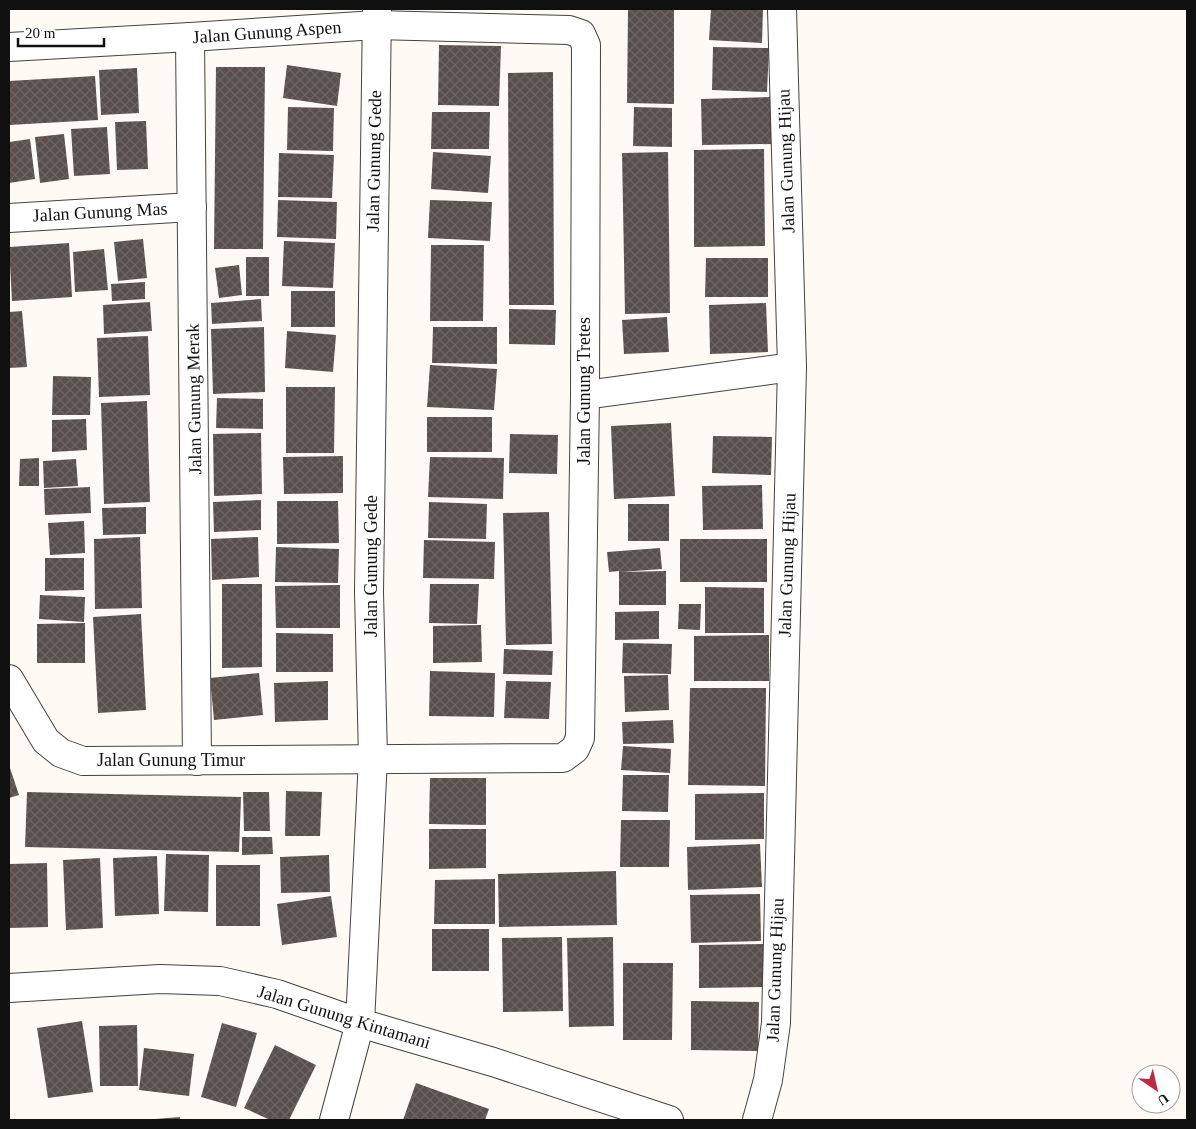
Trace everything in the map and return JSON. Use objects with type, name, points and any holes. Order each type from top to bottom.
[{"type":"street","name":"Jalan Gunung Hijau","points":[[757,1120],[768,1080],[776,1023],[792,367],[782,9]]},
{"type":"street","name":"Jalan Gunung Aspen","points":[[9,47],[190,38],[376,17]]},
{"type":"street","name":"Jalan Gunung Tretes","points":[[373,758],[563,758],[575,749],[580,738],[585,395],[586,45],[582,36],[570,30],[376,17]]},
{"type":"street","name":"Jalan Gunung Gede","points":[[334,1120],[360,1023],[373,758],[369,592],[376,17]]},
{"type":"street","name":"Jalan Gunung Merak","points":[[190,38],[197,761]]},
{"type":"street","name":"Jalan Gunung Mas","points":[[9,218],[192,207]]},
{"type":"street","points":[[585,395],[792,367]]},
{"type":"street","name":"Jalan Gunung Timur","points":[[9,679],[46,741],[61,753],[83,761],[373,758]]},
{"type":"street","name":"Jalan Gunung Kintamani","points":[[9,988],[160,979],[220,981],[277,994],[360,1023],[493,1062],[669,1120]]},
{"type":"building","points":[[628,9],[674,9],[674,104],[627,103]]},
{"type":"building","points":[[711,9],[763,9],[762,43],[709,40]]},
{"type":"building","points":[[439,45],[501,46],[499,106],[438,105]]},
{"type":"building","points":[[713,47],[769,48],[767,92],[712,90]]},
{"type":"building","points":[[287,65],[341,73],[337,106],[283,98]]},
{"type":"building","points":[[216,67],[265,67],[263,249],[214,249]]},
{"type":"building","points":[[137,68],[139,113],[101,115],[99,70]]},
{"type":"building","points":[[553,72],[554,305],[509,305],[508,73]]},
{"type":"building","points":[[95,76],[98,120],[9,125],[9,81]]},
{"type":"building","points":[[772,97],[772,144],[702,145],[701,99]]},
{"type":"building","points":[[288,107],[334,108],[333,151],[287,150]]},
{"type":"building","points":[[634,107],[672,108],[672,147],[633,146]]},
{"type":"building","points":[[432,112],[490,112],[489,149],[431,149]]},
{"type":"building","points":[[146,121],[148,169],[117,170],[115,122]]},
{"type":"building","points":[[107,127],[110,174],[74,176],[71,129]]},
{"type":"building","points":[[64,134],[69,179],[40,183],[35,137]]},
{"type":"building","points":[[30,139],[35,179],[9,183],[9,142]]},
{"type":"building","points":[[764,149],[765,246],[694,247],[694,150]]},
{"type":"building","points":[[433,152],[491,156],[488,193],[431,189]]},
{"type":"building","points":[[668,152],[670,313],[625,314],[622,153]]},
{"type":"building","points":[[279,153],[334,155],[332,198],[278,197]]},
{"type":"building","points":[[278,200],[337,202],[336,239],[277,237]]},
{"type":"building","points":[[430,200],[492,202],[490,241],[428,238]]},
{"type":"building","points":[[143,239],[147,278],[118,281],[114,242]]},
{"type":"building","points":[[284,241],[335,243],[333,288],[282,286]]},
{"type":"building","points":[[69,243],[72,297],[12,301],[9,247]]},
{"type":"building","points":[[431,245],[484,245],[483,321],[430,321]]},
{"type":"building","points":[[104,249],[108,290],[75,292],[73,252]]},
{"type":"building","points":[[246,257],[269,257],[269,296],[246,296]]},
{"type":"building","points":[[706,258],[768,258],[768,297],[705,297]]},
{"type":"building","points":[[239,265],[242,295],[219,298],[215,268]]},
{"type":"building","points":[[145,282],[145,299],[112,301],[111,284]]},
{"type":"building","points":[[291,291],[335,291],[335,327],[291,327]]},
{"type":"building","points":[[261,299],[262,321],[212,324],[211,303]]},
{"type":"building","points":[[150,302],[152,331],[104,334],[103,305]]},
{"type":"building","points":[[766,303],[768,352],[710,354],[709,305]]},
{"type":"building","points":[[509,309],[556,310],[555,345],[509,344]]},
{"type":"building","points":[[22,311],[27,367],[9,368],[9,312]]},
{"type":"building","points":[[667,317],[669,352],[624,354],[622,320]]},
{"type":"building","points":[[264,327],[265,392],[213,394],[211,329]]},
{"type":"building","points":[[433,327],[497,327],[497,364],[432,363]]},
{"type":"building","points":[[287,331],[336,335],[333,372],[285,368]]},
{"type":"building","points":[[148,336],[150,395],[99,397],[97,338]]},
{"type":"building","points":[[430,365],[497,369],[494,410],[427,407]]},
{"type":"building","points":[[53,376],[91,377],[90,415],[52,415]]},
{"type":"building","points":[[286,387],[335,387],[334,453],[286,453]]},
{"type":"building","points":[[217,398],[263,399],[263,429],[216,428]]},
{"type":"building","points":[[147,401],[150,502],[104,504],[101,403]]},
{"type":"building","points":[[427,417],[492,417],[492,452],[427,452]]},
{"type":"building","points":[[86,419],[87,450],[52,452],[52,420]]},
{"type":"building","points":[[671,423],[675,496],[614,499],[611,426]]},
{"type":"building","points":[[261,433],[262,494],[214,496],[213,434]]},
{"type":"building","points":[[510,434],[558,435],[557,474],[509,473]]},
{"type":"building","points":[[713,436],[772,437],[771,475],[712,473]]},
{"type":"building","points":[[343,456],[343,493],[284,494],[283,457]]},
{"type":"building","points":[[430,457],[504,458],[503,499],[428,497]]},
{"type":"building","points":[[39,458],[39,486],[19,486],[20,459]]},
{"type":"building","points":[[76,459],[78,486],[44,488],[43,461]]},
{"type":"building","points":[[762,485],[763,529],[703,530],[702,486]]},
{"type":"building","points":[[90,487],[91,513],[45,515],[44,489]]},
{"type":"building","points":[[261,500],[261,530],[214,532],[213,502]]},
{"type":"building","points":[[277,501],[338,501],[339,543],[277,544]]},
{"type":"building","points":[[429,502],[487,504],[486,539],[428,538]]},
{"type":"building","points":[[628,504],[669,504],[669,541],[628,541]]},
{"type":"building","points":[[146,507],[146,534],[103,535],[102,508]]},
{"type":"building","points":[[549,512],[552,644],[506,645],[503,513]]},
{"type":"building","points":[[84,521],[85,553],[50,555],[48,523]]},
{"type":"building","points":[[140,537],[142,608],[95,609],[94,539]]},
{"type":"building","points":[[258,537],[259,577],[212,580],[211,539]]},
{"type":"building","points":[[680,539],[767,539],[767,582],[680,582]]},
{"type":"building","points":[[424,540],[495,542],[494,579],[423,578]]},
{"type":"building","points":[[276,547],[339,549],[338,583],[275,582]]},
{"type":"building","points":[[660,548],[662,569],[621,572],[666,571],[666,605],[619,605],[619,571],[609,572],[607,552]]},
{"type":"building","points":[[45,558],[84,558],[84,590],[45,591]]},
{"type":"building","points":[[222,584],[262,584],[262,667],[222,668]]},
{"type":"building","points":[[430,584],[479,584],[477,624],[429,623]]},
{"type":"building","points":[[340,585],[340,628],[276,628],[275,586]]},
{"type":"building","points":[[705,587],[764,588],[764,633],[705,633]]},
{"type":"building","points":[[40,595],[85,597],[84,622],[39,619]]},
{"type":"building","points":[[679,604],[701,604],[700,630],[678,629]]},
{"type":"building","points":[[659,611],[659,639],[615,640],[615,612]]},
{"type":"building","points":[[141,614],[146,710],[98,713],[93,617]]},
{"type":"building","points":[[85,623],[85,663],[37,663],[37,624]]},
{"type":"building","points":[[481,625],[482,662],[433,663],[433,626]]},
{"type":"building","points":[[276,633],[333,634],[333,672],[276,672]]},
{"type":"building","points":[[769,635],[769,681],[694,681],[694,636]]},
{"type":"building","points":[[623,643],[672,644],[671,674],[622,673]]},
{"type":"building","points":[[504,649],[553,651],[552,675],[503,674]]},
{"type":"building","points":[[430,671],[495,673],[494,717],[429,716]]},
{"type":"building","points":[[259,673],[263,715],[214,720],[210,678]]},
{"type":"building","points":[[668,675],[669,710],[625,712],[624,676]]},
{"type":"building","points":[[328,681],[328,720],[275,722],[274,683]]},
{"type":"building","points":[[506,681],[551,682],[549,719],[504,718]]},
{"type":"building","points":[[690,688],[766,688],[765,786],[688,785]]},
{"type":"building","points":[[673,720],[674,743],[623,744],[622,722]]},
{"type":"building","points":[[623,746],[671,749],[670,773],[621,770]]},
{"type":"building","points":[[9,768],[19,795],[9,798]]},
{"type":"building","points":[[623,775],[669,775],[668,812],[622,811]]},
{"type":"building","points":[[430,778],[486,778],[486,825],[429,824]]},
{"type":"building","points":[[286,791],[322,792],[320,836],[285,836]]},
{"type":"building","points":[[27,792],[241,797],[239,852],[25,847]]},
{"type":"building","points":[[243,792],[269,792],[270,831],[244,831]]},
{"type":"building","points":[[764,793],[764,839],[695,840],[695,794]]},
{"type":"building","points":[[621,820],[670,820],[669,867],[620,867]]},
{"type":"building","points":[[429,829],[486,829],[486,868],[429,869]]},
{"type":"building","points":[[242,837],[272,837],[273,854],[242,855]]},
{"type":"building","points":[[760,844],[762,887],[688,890],[687,847]]},
{"type":"building","points":[[166,854],[209,855],[208,912],[164,911]]},
{"type":"building","points":[[329,855],[330,892],[281,893],[280,857]]},
{"type":"building","points":[[157,856],[159,914],[115,916],[113,858]]},
{"type":"building","points":[[100,858],[103,928],[66,930],[63,860]]},
{"type":"building","points":[[47,863],[48,927],[9,928],[9,864]]},
{"type":"building","points":[[216,865],[260,865],[260,926],[216,926]]},
{"type":"building","points":[[616,871],[617,925],[499,927],[498,874]]},
{"type":"building","points":[[495,879],[495,924],[434,924],[435,880]]},
{"type":"building","points":[[760,894],[761,941],[691,943],[690,895]]},
{"type":"building","points":[[331,896],[337,937],[282,945],[277,904]]},
{"type":"building","points":[[432,929],[489,929],[489,971],[432,971]]},
{"type":"building","points":[[562,937],[563,1011],[503,1012],[502,938]]},
{"type":"building","points":[[613,937],[614,1026],[569,1027],[567,938]]},
{"type":"building","points":[[768,944],[769,987],[699,988],[699,945]]},
{"type":"building","points":[[623,963],[673,963],[672,1040],[623,1040]]},
{"type":"building","points":[[691,1001],[759,1002],[758,1051],[691,1050]]},
{"type":"building","points":[[82,1021],[93,1092],[48,1098],[37,1028]]},
{"type":"building","points":[[222,1023],[257,1033],[236,1107],[201,1097]]},
{"type":"building","points":[[137,1025],[138,1086],[100,1086],[99,1026]]},
{"type":"building","points":[[275,1045],[316,1065],[289,1120],[270,1120],[244,1108]]},
{"type":"building","points":[[144,1048],[194,1054],[189,1096],[139,1090]]},
{"type":"building","points":[[416,1083],[489,1109],[485,1120],[403,1120]]},
{"type":"building","points":[[180,1117],[180,1120],[155,1120],[155,1119]]}]
